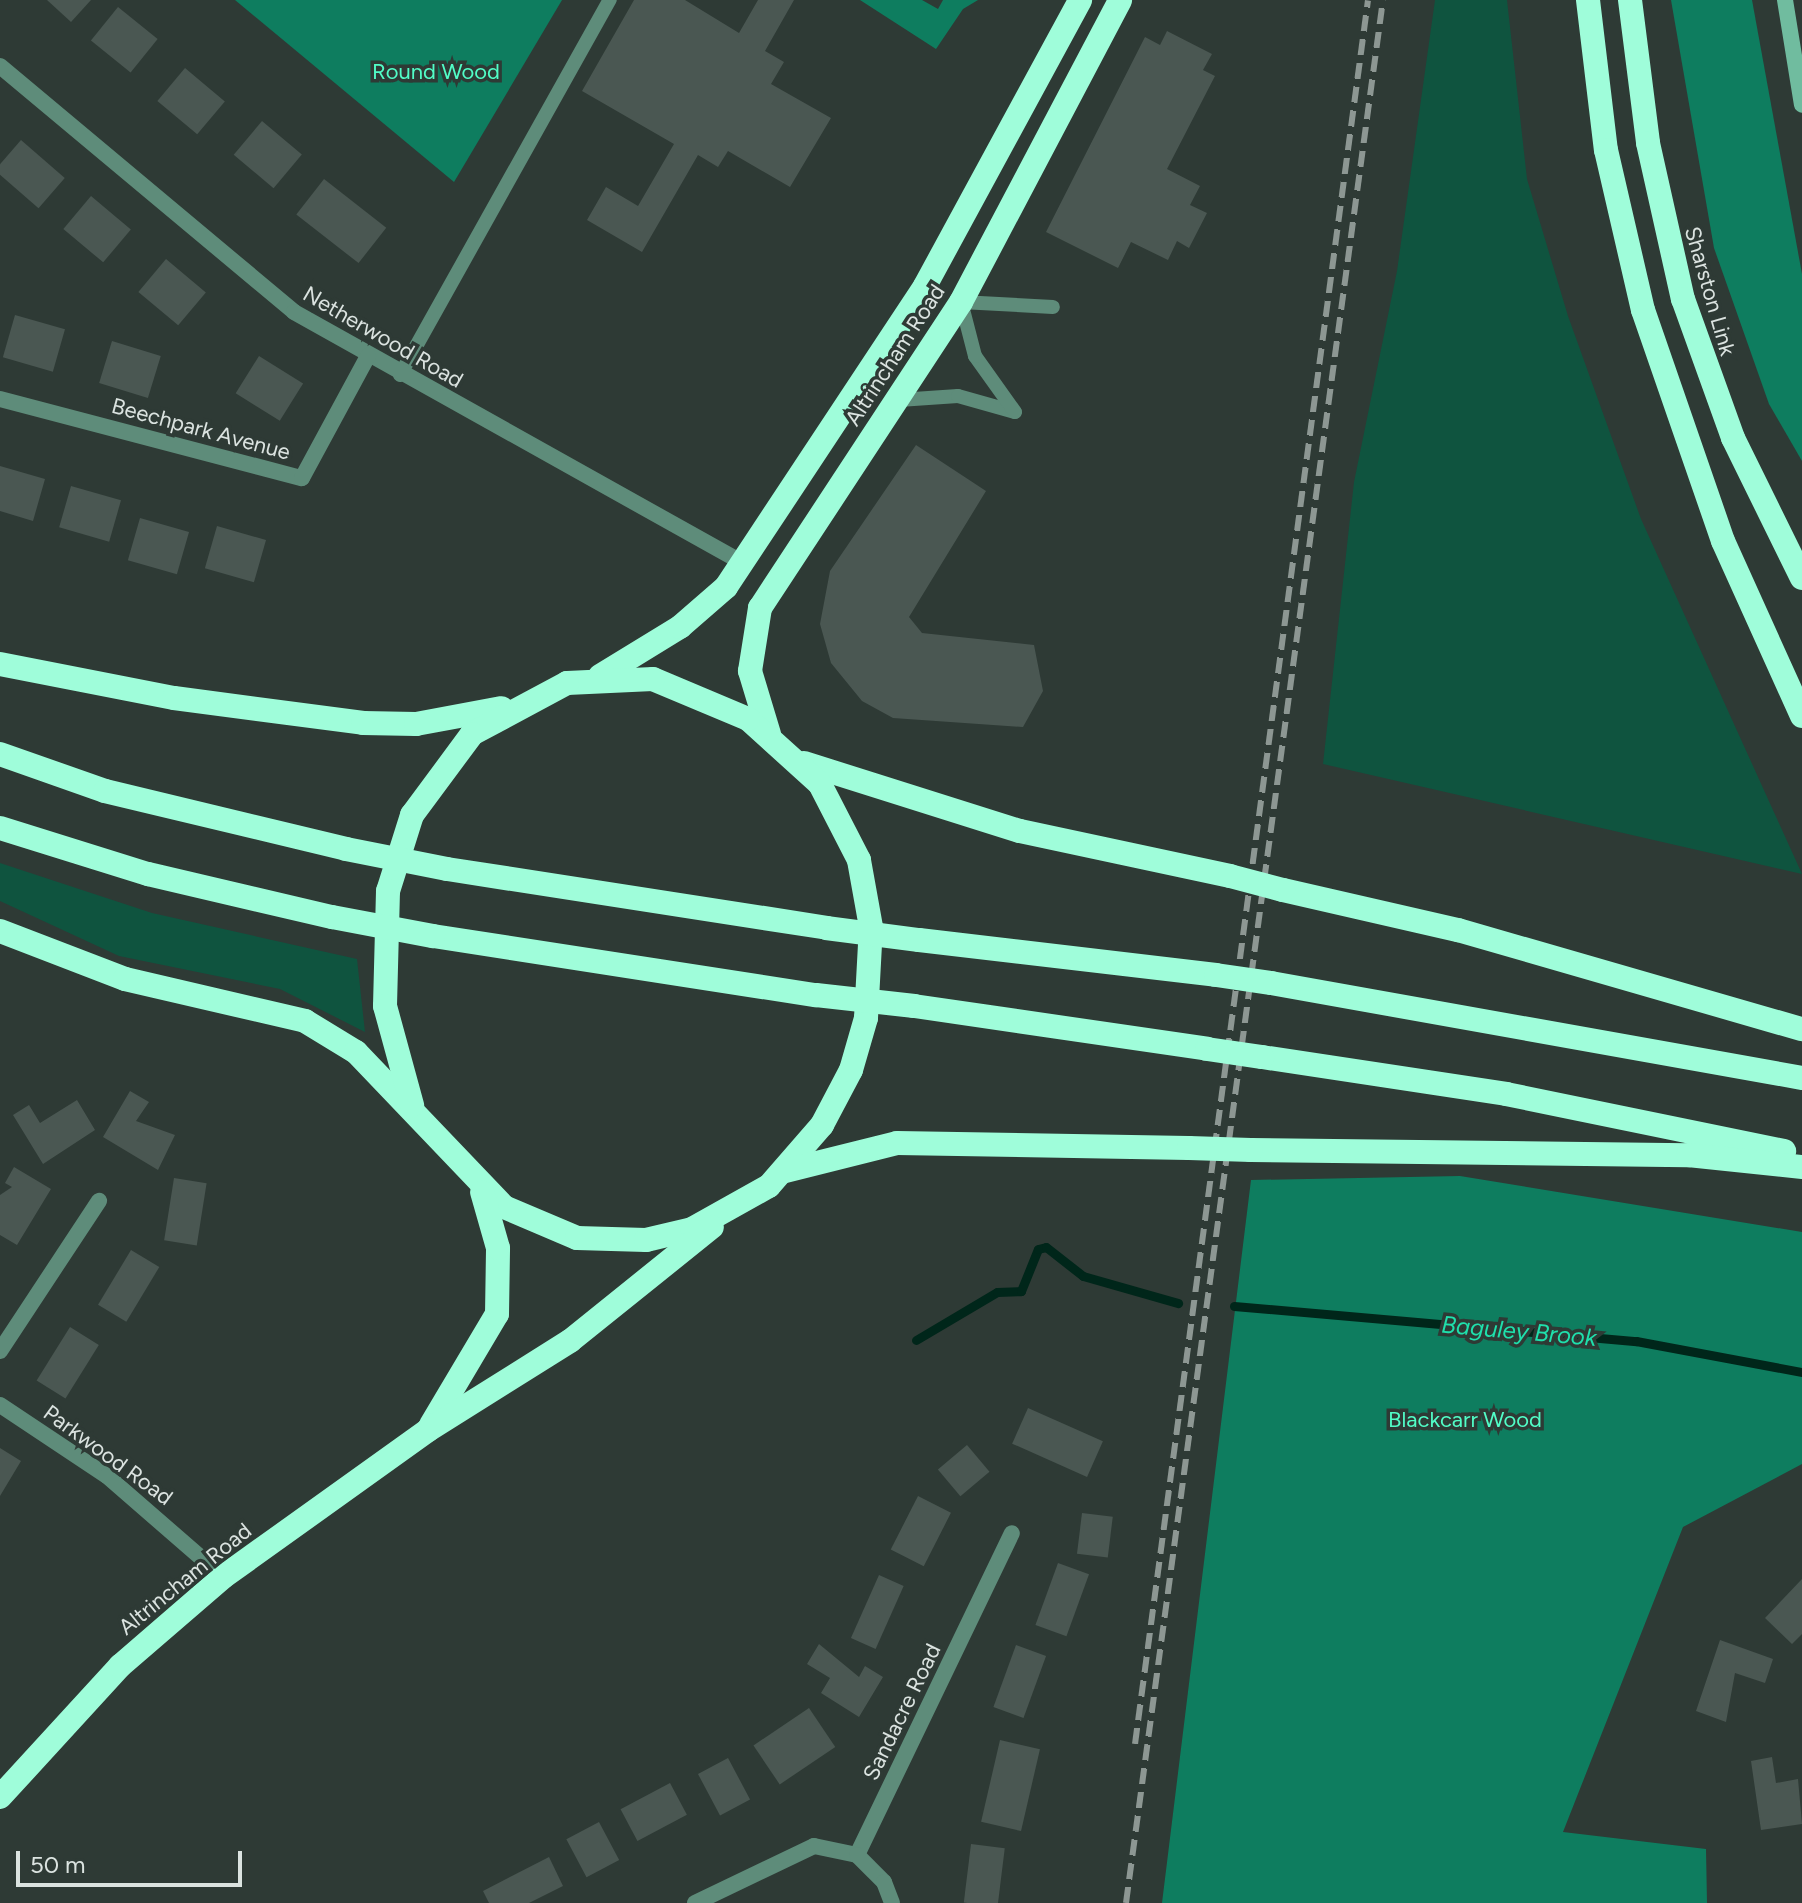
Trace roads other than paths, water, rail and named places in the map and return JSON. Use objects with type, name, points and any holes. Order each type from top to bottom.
[{"type":"highway","name":"Altrincham Road","points":[[598,677],[705,608],[743,563],[917,299],[1080,0]]},
{"type":"highway","name":"Altrincham Road","points":[[771,739],[750,671],[760,608],[961,302],[1120,0]]},
{"type":"highway","points":[[1588,0],[1606,150],[1643,310],[1723,541],[1802,716]]},
{"type":"highway","name":"Sharston Link","points":[[1630,0],[1648,143],[1683,299],[1733,438],[1802,578]]},
{"type":"highway","points":[[0,664],[174,698],[363,723],[416,724],[512,706],[598,677],[678,686],[748,719],[798,761],[836,805],[854,846],[872,961],[851,1070],[822,1125],[785,1171],[725,1215],[669,1236],[602,1241],[555,1232],[482,1192],[412,1105],[356,1052],[305,1021],[125,979],[0,931]]},
{"type":"highway","points":[[412,1105],[391,1046],[382,977],[394,862],[412,815],[450,759],[512,706]]},
{"type":"highway","points":[[0,754],[135,799],[346,849],[447,869],[826,928],[1271,983],[1802,1078]]},
{"type":"highway","points":[[798,761],[872,789],[1458,930],[1802,1029]]},
{"type":"highway","points":[[0,828],[148,874],[332,917],[433,936],[816,995],[914,1006],[1506,1094],[1802,1155]]},
{"type":"highway","points":[[785,1171],[861,1149],[897,1143],[1688,1155],[1802,1167]]},
{"type":"highway","name":"Altrincham Road","points":[[428,1430],[497,1314],[498,1248],[482,1192]]},
{"type":"highway","name":"Altrincham Road","points":[[0,1797],[120,1666],[223,1577],[428,1430],[570,1341],[725,1215]]},
{"type":"street","points":[[1785,0],[1797,42],[1802,105]]},
{"type":"street","name":"Netherwood Road","points":[[0,66],[284,304],[400,375],[743,563]]},
{"type":"street","name":"Beechpark Avenue","points":[[0,399],[302,478],[368,356]]},
{"type":"street","points":[[0,1351],[99,1201]]},
{"type":"street","name":"Parkwood Road","points":[[0,1405],[107,1476],[223,1577]]},
{"type":"street","name":"Sandacre Road","points":[[857,1855],[1012,1533]]},
{"type":"street","points":[[695,1903],[801,1850],[828,1846],[857,1855],[884,1882],[892,1903]]},
{"type":"lane","points":[[400,375],[610,0]]},
{"type":"lane","points":[[899,400],[958,396],[1015,412],[975,356],[961,302],[1053,307]]},
{"type":"waterway","name":"Baguley Brook","points":[[916,1340],[997,1292],[1021,1291],[1038,1249],[1046,1247],[1083,1276],[1178,1303]]},
{"type":"waterway","name":"Baguley Brook","points":[[1234,1306],[1636,1341],[1802,1372]]},
{"type":"railway","points":[[1135,1744],[1368,0]]},
{"type":"railway","points":[[1126,1903],[1383,0]]},
{"type":"park label","name":"Round Wood","points":[[436,72]]},
{"type":"park label","name":"Blackcarr Wood","points":[[1465,1420]]}]
